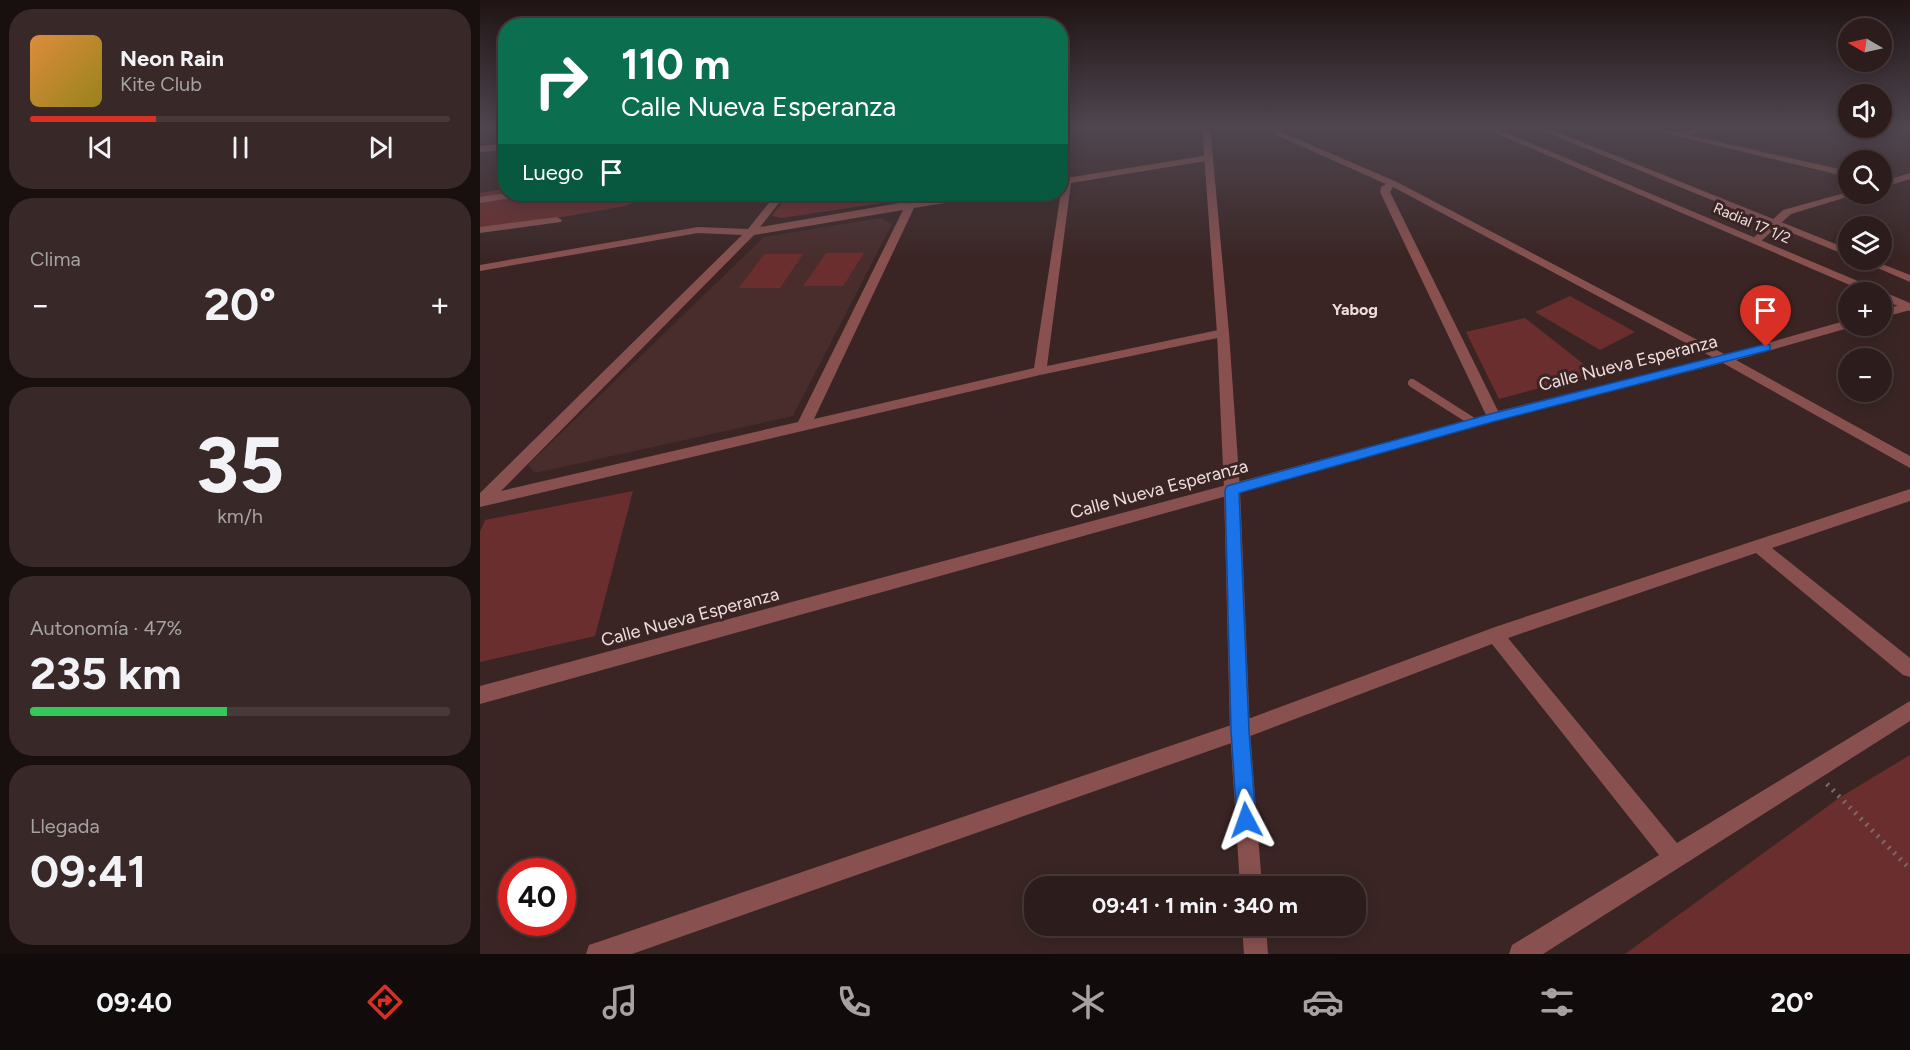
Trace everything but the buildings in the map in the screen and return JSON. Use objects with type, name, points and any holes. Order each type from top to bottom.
[{"type":"street","points":[[1068,181],[1133,171]]},
{"type":"street","points":[[1210,171],[1223,333],[1232,490],[1240,731],[1250,876]]},
{"type":"street","points":[[1363,171],[1394,184],[1725,359],[1910,464]]},
{"type":"street","name":"Radial 17 1/2","points":[[1589,171],[1851,282]]},
{"type":"street","name":"Radial 17 1/2","points":[[1644,171],[1838,249]]},
{"type":"street","points":[[1892,181],[1910,176]]},
{"type":"street","points":[[1394,184],[1386,187],[1385,192],[1494,417]]},
{"type":"street","points":[[1892,185],[1910,188]]},
{"type":"street","points":[[480,200],[498,197]]},
{"type":"street","points":[[1755,241],[1787,212],[1838,198]]},
{"type":"street","points":[[480,501],[751,232],[775,201]]},
{"type":"street","points":[[480,268],[698,230],[751,232],[933,201]]},
{"type":"street","points":[[1040,371],[1062,201]]},
{"type":"street","points":[[804,425],[911,204]]},
{"type":"street","points":[[480,230],[557,220]]},
{"type":"street","points":[[1888,270],[1910,279]]},
{"type":"street","points":[[1892,300],[1909,307]]},
{"type":"street","points":[[1892,311],[1909,307]]},
{"type":"street","name":"Calle Nueva Esperanza","points":[[480,694],[1494,417],[1725,359],[1838,327]]},
{"type":"street","points":[[480,501],[1040,371],[1223,333]]},
{"type":"street","points":[[598,954],[1240,731],[1495,635],[1910,495]]},
{"type":"street","points":[[1757,545],[1910,669]]},
{"type":"street","points":[[1495,635],[1675,858]]},
{"type":"street","points":[[1521,954],[1910,711]]},
{"type":"street","points":[[1255,936],[1256,954]]},
{"type":"lane","points":[[1413,384],[1475,423]]},
{"type":"path","points":[[1814,771],[1910,870]]},
{"type":"shaded area","points":[[498,190],[498,201],[637,201],[626,206],[480,231],[480,193]]},
{"type":"shaded area","points":[[783,201],[895,201],[781,218],[772,216]]},
{"type":"shaded area","points":[[881,218],[892,224],[793,416],[535,473],[528,465],[764,237]]},
{"type":"shaded area","points":[[826,253],[864,253],[843,286],[803,286]]},
{"type":"shaded area","points":[[764,254],[803,254],[780,288],[739,288]]},
{"type":"shaded area","points":[[1570,296],[1635,332],[1600,350],[1535,312]]},
{"type":"shaded area","points":[[1525,318],[1595,373],[1499,399],[1466,332]]},
{"type":"shaded area","points":[[633,491],[595,636],[480,662],[480,532],[485,520]]},
{"type":"shaded area","points":[[1910,755],[1910,954],[1625,954],[1839,798]]},
{"type":"district","name":"Yabog","points":[[1355,309]]},
{"type":"route","points":[[1246,820],[1240,731],[1232,490],[1494,417],[1766,347]]}]
